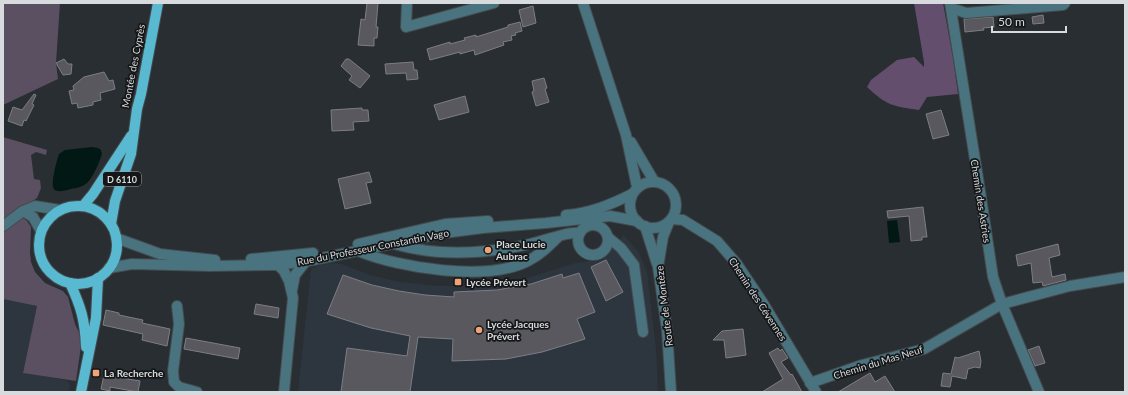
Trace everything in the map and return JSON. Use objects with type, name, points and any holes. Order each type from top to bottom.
[{"type":"main road","name":"Montée des Cyprès","points":[[111,224],[115,202],[131,154],[132,134],[158,3]]},
{"type":"main road","name":"Montée des Cyprès","points":[[83,206],[93,194],[132,134]]},
{"type":"main road","points":[[71,206],[83,206],[94,209],[104,216],[111,224],[116,238],[116,248],[114,259],[109,268],[98,278],[80,284],[70,283],[59,279],[50,273],[43,264],[39,253],[38,242],[41,231],[52,215],[71,206]]},
{"type":"main road","points":[[81,392],[96,318],[98,278]]},
{"type":"main road","points":[[70,283],[79,304],[85,326],[87,365]]},
{"type":"street","points":[[407,3],[406,28],[494,3]]},
{"type":"street","points":[[583,3],[626,135],[635,191]]},
{"type":"street","points":[[950,6],[966,13],[1063,5],[1064,3]]},
{"type":"street","name":"Chemin des Astries","points":[[950,6],[993,277],[1002,304],[1039,392]]},
{"type":"street","points":[[626,135],[654,181]]},
{"type":"street","points":[[641,224],[657,228],[672,217],[676,202],[674,194],[662,183],[654,181],[648,182],[635,191],[630,202],[632,216],[641,224],[658,267]]},
{"type":"street","name":"Rue du Professeur Constantin Vago","points":[[116,238],[160,254],[209,260],[262,259],[342,248],[445,224],[574,214],[609,205],[635,191]]},
{"type":"street","points":[[3,226],[23,211],[35,206],[60,210]]},
{"type":"street","points":[[23,211],[33,217],[41,231]]},
{"type":"street","points":[[597,226],[610,216]]},
{"type":"street","name":"Rue du Professeur Constantin Vago","points":[[109,268],[132,264],[210,266],[278,265],[358,251],[444,233],[483,228],[552,223],[610,216],[641,224]]},
{"type":"street","name":"Chemin des Cévennes","points":[[672,217],[683,220],[716,241],[737,264],[763,303],[816,392]]},
{"type":"street","name":"Route de Montèze","points":[[671,392],[667,330],[658,267],[663,237],[672,217]]},
{"type":"street","points":[[609,238],[603,252],[593,256],[584,252],[578,243],[580,233],[587,226],[597,226],[605,230],[609,238],[621,248],[634,265],[643,332]]},
{"type":"street","points":[[392,244],[422,250],[468,253],[499,250],[574,232],[580,233]]},
{"type":"street","points":[[358,251],[405,265],[428,269],[473,271],[494,270],[526,262],[541,254],[558,237]]},
{"type":"street","points":[[292,292],[295,275],[306,261]]},
{"type":"street","points":[[278,265],[284,271],[293,298],[284,392]]},
{"type":"street","name":"Chemin du Mas Neuf","points":[[810,383],[862,365],[924,349],[1002,304],[1070,286],[1125,277]]},
{"type":"street","points":[[177,306],[179,324],[173,371],[174,382],[179,387],[197,392]]},
{"type":"shaded area","points":[[3,3],[60,3],[56,63],[58,79],[3,105]]},
{"type":"shaded area","points":[[914,3],[943,3],[958,94],[927,97],[919,110],[885,102],[867,87],[871,80],[897,60],[914,57],[924,67]]},
{"type":"shaded area","points":[[3,137],[47,150],[46,155],[36,152],[31,155],[34,179],[40,180],[41,188],[37,198],[30,203],[22,217],[31,227],[30,253],[31,262],[35,272],[45,283],[63,291],[68,297],[75,324],[82,339],[76,381],[23,373],[37,306],[3,299]]},
{"type":"shaded area","points":[[92,147],[101,150],[102,154],[96,169],[88,182],[78,188],[61,191],[55,190],[53,188],[53,179],[59,154],[65,150]]},
{"type":"shaded area","points":[[897,220],[900,242],[889,243],[887,221]]},
{"type":"shaded area","name":"Lycée Jacques Prévert","points":[[624,235],[639,253],[647,272],[656,349],[658,392],[298,392],[311,269],[327,263],[341,264],[370,275],[395,281],[435,286],[484,286],[521,280],[575,263],[589,261],[604,254]]},
{"type":"shaded area","points":[[3,299],[37,306],[23,372],[68,381],[70,385],[69,392],[3,392]]},
{"type":"building","points":[[367,3],[378,3],[376,27],[378,27],[377,38],[374,38],[374,46],[358,45],[361,19],[365,20]]},
{"type":"building","points":[[533,6],[536,23],[523,27],[519,10]]},
{"type":"building","points":[[1043,15],[1044,23],[1033,24],[1032,17]]},
{"type":"building","points":[[993,17],[994,27],[983,28],[984,30],[965,32],[964,19]]},
{"type":"building","points":[[520,22],[522,31],[511,36],[512,40],[503,42],[504,45],[475,55],[474,50],[430,60],[427,49],[450,42],[450,44],[465,40],[464,38],[476,35],[476,37]]},
{"type":"building","points":[[64,59],[68,64],[72,64],[71,74],[63,75],[56,63]]},
{"type":"building","points":[[346,59],[349,59],[370,76],[360,88],[349,80],[352,76],[341,66]]},
{"type":"building","points":[[413,62],[414,70],[417,70],[418,79],[407,80],[406,73],[386,74],[385,64]]},
{"type":"building","points":[[104,72],[109,81],[113,80],[115,89],[100,93],[101,100],[93,102],[93,105],[78,108],[77,103],[72,104],[69,91],[74,90],[73,86],[84,77]]},
{"type":"building","points":[[544,78],[547,88],[545,89],[549,102],[536,106],[532,92],[534,91],[532,81]]},
{"type":"building","points":[[34,94],[36,95],[32,104],[34,105],[26,121],[24,120],[22,126],[8,121],[13,107],[22,110]]},
{"type":"building","points":[[465,96],[469,112],[439,120],[434,105]]},
{"type":"building","points":[[362,108],[362,110],[368,110],[369,121],[353,122],[354,130],[332,131],[331,110]]},
{"type":"building","points":[[941,110],[949,135],[933,139],[926,114]]},
{"type":"building","points":[[369,172],[372,182],[366,183],[371,203],[345,209],[338,179]]},
{"type":"building","points":[[923,207],[927,237],[922,237],[922,240],[911,241],[909,216],[888,218],[887,211]]},
{"type":"building","points":[[1058,244],[1060,255],[1049,258],[1052,277],[1065,274],[1066,280],[1043,286],[1042,282],[1033,283],[1031,263],[1018,266],[1016,255]]},
{"type":"building","points":[[606,260],[623,292],[606,301],[591,267]]},
{"type":"building","points":[[579,273],[595,312],[577,319],[585,339],[542,352],[506,359],[452,361],[453,339],[418,337],[410,392],[341,392],[347,348],[407,356],[410,336],[371,328],[327,314],[343,275],[372,285],[399,291],[454,297],[454,292],[497,290],[531,284],[562,274],[563,278]]},
{"type":"building","points":[[256,304],[279,308],[278,318],[254,314]]},
{"type":"building","points":[[106,310],[119,313],[119,315],[143,320],[142,323],[170,329],[167,346],[142,340],[143,334],[103,325]]},
{"type":"building","points":[[743,329],[746,355],[726,358],[724,340],[713,340],[722,331]]},
{"type":"building","points":[[186,338],[240,348],[238,359],[184,349]]},
{"type":"building","points":[[1039,346],[1045,363],[1035,366],[1028,350]]},
{"type":"building","points":[[778,348],[780,351],[782,349],[788,358],[781,362],[791,375],[792,374],[802,392],[762,392],[783,379],[769,353]]},
{"type":"building","points":[[979,351],[981,361],[980,368],[975,367],[968,369],[966,379],[952,376],[950,387],[941,386],[943,373],[951,374],[955,357],[958,358]]},
{"type":"building","points":[[870,373],[875,382],[885,376],[895,392],[838,392]]},
{"type":"building","points":[[104,375],[140,381],[138,392],[110,387],[110,391],[101,389]]},
{"type":"place","name":"Place Lucie Aubrac","points":[[488,250]]},
{"type":"place","name":"Lycée Prévert","points":[[458,282]]},
{"type":"place","name":"Lycée Jacques Prévert","points":[[479,330]]},
{"type":"place","name":"La Recherche","points":[[96,373]]}]
